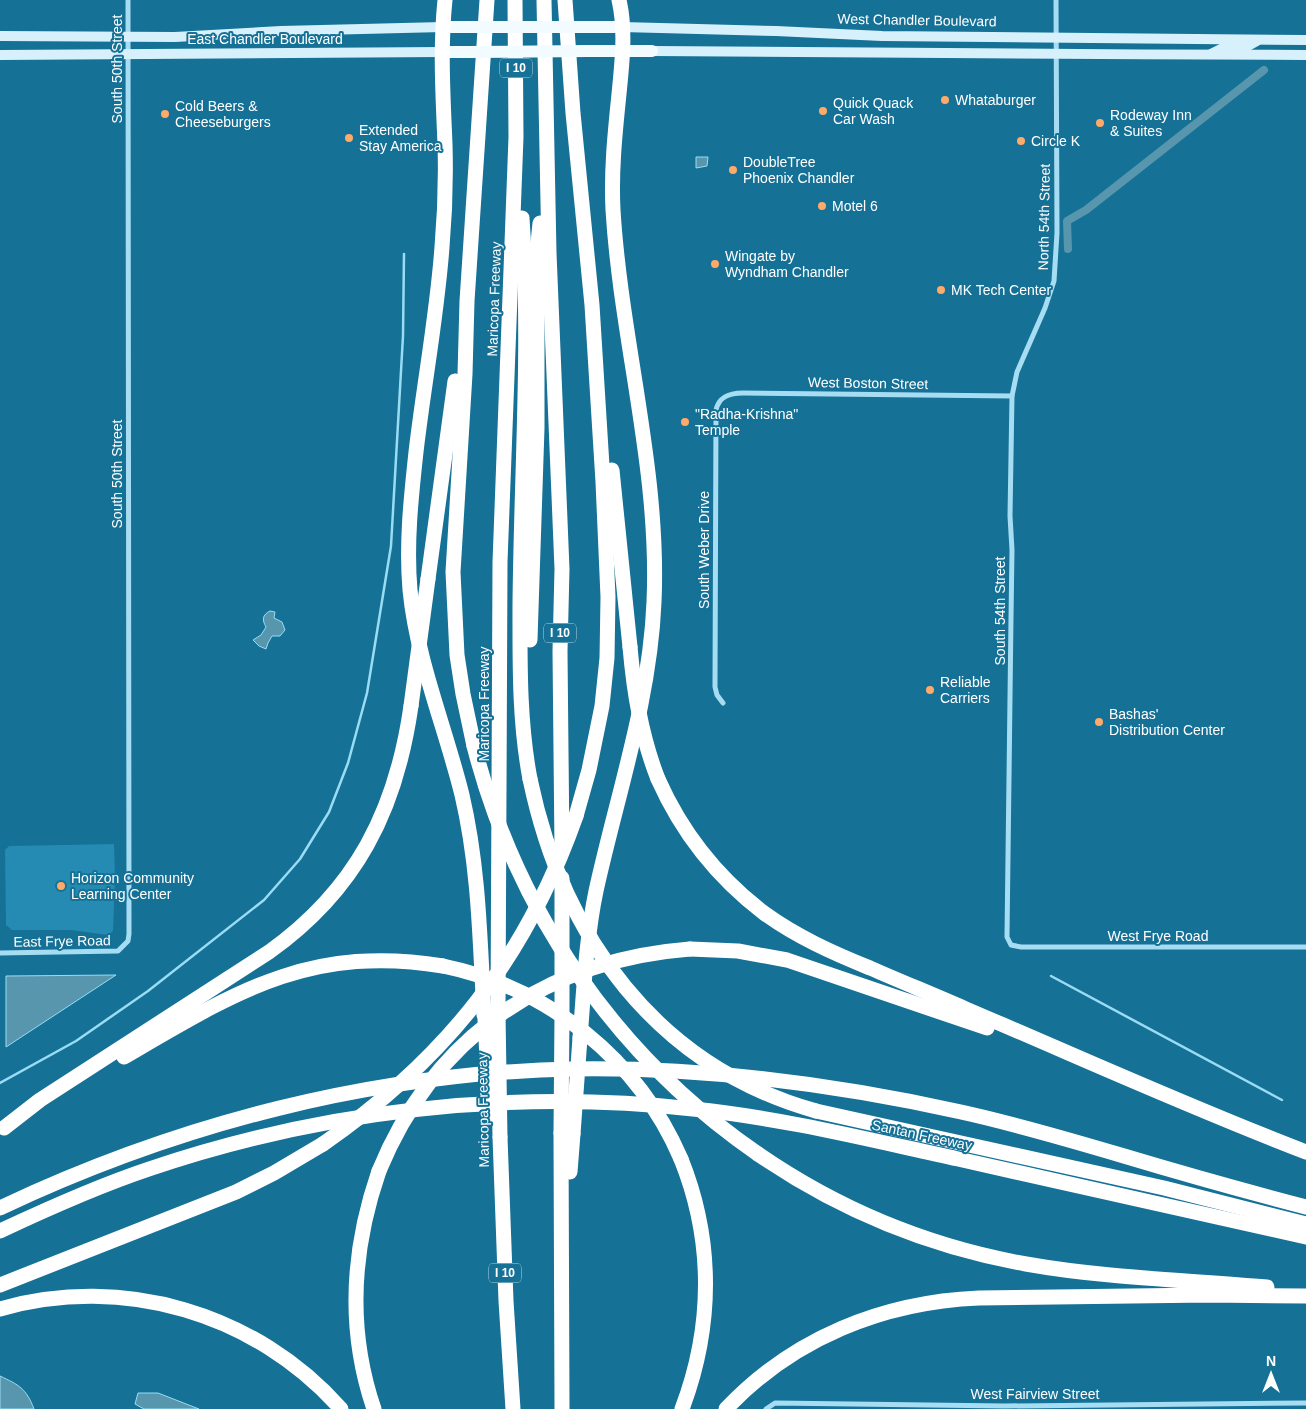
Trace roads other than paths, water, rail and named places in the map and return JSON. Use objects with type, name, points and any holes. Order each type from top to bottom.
[{"type":"highway","points":[[445,0],[442,52],[445,157],[443,230],[439,284],[412,486],[409,569],[413,612],[420,652],[456,773],[470,838],[491,1014]]},
{"type":"highway","points":[[488,0],[467,301],[465,374],[455,522],[453,586],[457,655],[474,746],[492,809],[516,868],[546,926],[579,978],[609,1018],[654,1068],[706,1115],[758,1154],[808,1186],[870,1216],[928,1238],[1026,1264],[1068,1270],[1306,1290]]},
{"type":"highway","name":"Maricopa Freeway","points":[[513,1409],[502,1218],[495,1137],[491,1014],[500,554],[516,137],[515,0]]},
{"type":"highway","name":"I 10","points":[[544,0],[546,162],[562,569],[560,651],[562,1014],[567,1133]]},
{"type":"highway","points":[[0,1285],[227,1195],[274,1173],[323,1144],[367,1113],[433,1053],[471,1010],[510,956],[531,919],[556,867],[576,816],[596,738],[604,690],[608,640],[605,509],[592,305],[575,132],[565,0]]},
{"type":"highway","points":[[562,1409],[562,1258],[567,1133],[580,1038],[586,956],[593,907],[642,704],[650,657],[654,603],[654,553],[651,507],[613,209],[613,152],[622,51],[622,13],[619,0]]},
{"type":"highway","points":[[516,137],[524,241],[525,378],[521,512],[520,691],[523,736],[530,779],[540,821],[554,864],[574,908],[600,955],[641,1007],[667,1032],[696,1055],[734,1079],[774,1097],[1164,1188],[1306,1224]]},
{"type":"highway","points":[[546,162],[537,253],[537,422],[529,678],[531,728],[538,776],[551,830],[573,885],[603,942],[635,986],[671,1024],[714,1057],[761,1082],[817,1107],[1225,1194],[1306,1208]]},
{"type":"highway","points":[[2,1129],[40,1100],[291,936],[320,909],[354,867],[381,820],[392,794],[405,743],[467,301]]},
{"type":"highway","points":[[592,305],[601,358],[638,712],[644,739],[658,779],[680,821],[707,859],[735,889],[778,923],[831,952],[1306,1152]]},
{"type":"highway","points":[[374,1409],[361,1358],[357,1327],[356,1285],[362,1229],[379,1171],[394,1137],[406,1116],[433,1078],[470,1038],[508,1009],[559,980],[596,966],[644,954],[690,949],[738,951],[787,960],[1024,1041],[1075,1055]]},
{"type":"highway","points":[[2,1129],[198,1015],[245,990],[310,968],[352,961],[407,961],[443,966],[484,977],[518,990],[548,1006],[582,1030],[612,1056],[636,1083],[658,1115],[681,1159],[692,1190],[701,1225],[706,1280],[702,1341],[682,1409]]},
{"type":"highway","points":[[0,1208],[55,1183],[182,1135],[261,1112],[314,1100],[390,1086],[480,1074],[541,1070],[634,1070],[708,1074],[811,1085],[883,1096],[1007,1123],[1306,1208]]},
{"type":"highway","name":"Santan Freeway","points":[[0,1231],[72,1198],[123,1178],[175,1160],[255,1138],[318,1124],[390,1112],[526,1102],[635,1104],[700,1110],[772,1120],[880,1142],[1306,1237]]},
{"type":"highway","points":[[726,1409],[757,1380],[812,1342],[854,1322],[915,1305],[979,1298],[1209,1295],[1306,1296]]},
{"type":"highway","points":[[0,1309],[44,1300],[95,1296],[136,1299],[185,1309],[230,1326],[268,1347],[304,1373],[341,1409]]},
{"type":"main road","name":"East Chandler Boulevard","points":[[0,36],[175,37],[291,31],[528,27]]},
{"type":"main road","name":"West Chandler Boulevard","points":[[528,27],[622,27],[882,36],[1306,40]]},
{"type":"main road","points":[[1210,55],[1226,46],[1248,46],[1259,40]]},
{"type":"main road","name":"East Chandler Boulevard","points":[[0,55],[622,51]]},
{"type":"main road","points":[[622,51],[1306,55]]},
{"type":"street","name":"South 50th Street","points":[[124,947],[128,941],[129,934],[128,0]]},
{"type":"street","name":"North 54th Street","points":[[1012,396],[1017,372],[1045,308],[1054,281],[1057,233],[1056,0]]},
{"type":"street","name":"West Boston Street","points":[[724,397],[732,393],[1012,396]]},
{"type":"street","name":"South 54th Street","points":[[1011,945],[1007,937],[1012,396]]},
{"type":"street","name":"South Weber Drive","points":[[723,703],[717,695],[715,687],[716,410],[724,397]]},
{"type":"street","name":"West Frye Road","points":[[1011,945],[1021,947],[1306,947]]},
{"type":"street","name":"East Frye Road","points":[[0,953],[109,952],[118,951],[124,947]]},
{"type":"street","name":"West Fairview Street","points":[[766,1409],[776,1404],[1005,1408],[1306,1403]]},
{"type":"waterway","points":[[1068,249],[1067,221],[1086,210],[1264,70]]},
{"type":"waterway","points":[[0,1083],[76,1041],[148,991],[264,900],[300,859],[329,812],[348,763],[367,693],[391,546],[403,336],[404,254]]},
{"type":"waterway","points":[[1051,976],[1282,1100]]},
{"type":"place","name":"Whataburger","points":[[945,100]]},
{"type":"place","name":"Quick Quack Car Wash","points":[[823,111]]},
{"type":"place","name":"Cold Beers & Cheeseburgers","points":[[165,114]]},
{"type":"place","name":"Rodeway Inn & Suites","points":[[1100,123]]},
{"type":"place","name":"Extended Stay America","points":[[349,138]]},
{"type":"place","name":"Circle K","points":[[1021,141]]},
{"type":"place","name":"DoubleTree Phoenix Chandler","points":[[733,170]]},
{"type":"place","name":"Motel 6","points":[[822,206]]},
{"type":"place","name":"Wingate by Wyndham Chandler","points":[[715,264]]},
{"type":"place","name":"MK Tech Center","points":[[941,290]]},
{"type":"place","name":"\"Radha-Krishna\" Temple","points":[[685,422]]},
{"type":"place","name":"Reliable Carriers","points":[[930,690]]},
{"type":"place","name":"Bashas' Distribution Center","points":[[1099,722]]},
{"type":"place","name":"Horizon Community Learning Center","points":[[61,886]]}]
